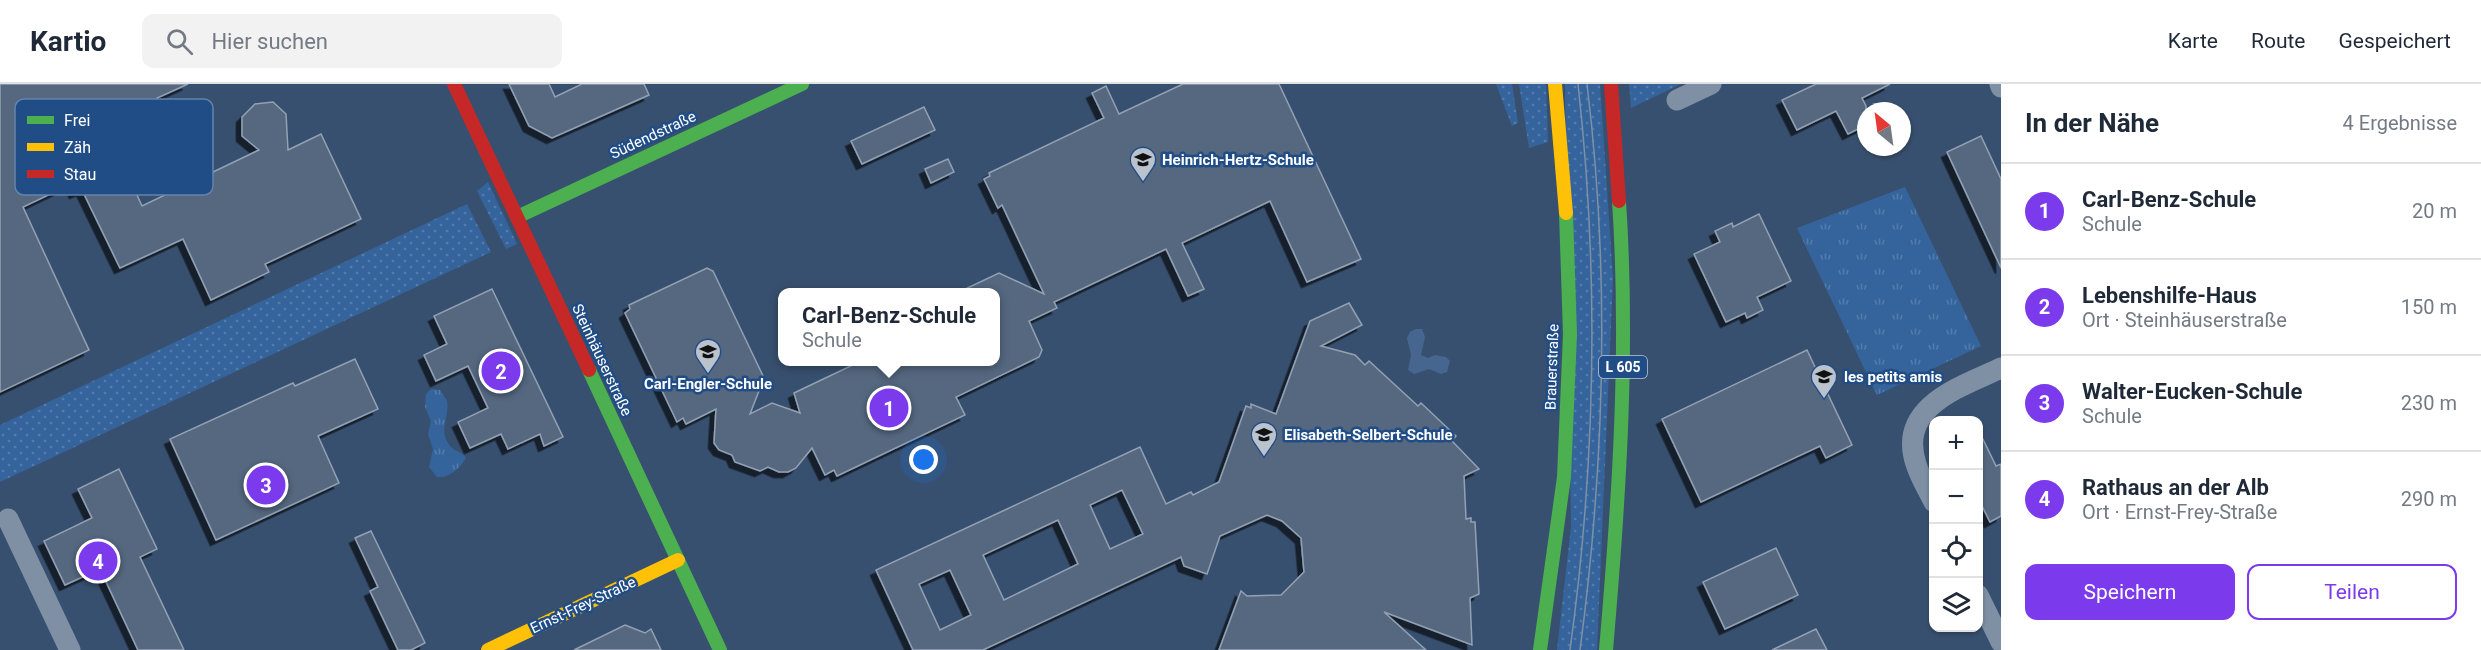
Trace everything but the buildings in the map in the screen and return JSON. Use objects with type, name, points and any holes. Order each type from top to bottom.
[{"type":"street","name":"Steinhäuserstraße","points":[[454,84],[720,650]]},
{"type":"street","name":"Südendstraße","points":[[517,217],[802,84]]},
{"type":"street","name":"Brauerstraße","points":[[1540,650],[1564,477],[1570,334],[1567,226],[1555,84]]},
{"type":"street","name":"L 605","points":[[1606,650],[1618,504],[1624,345],[1622,240],[1611,84]]},
{"type":"street","points":[[1677,100],[1711,84]]},
{"type":"street","points":[[1929,491],[1916,464],[1913,450],[1920,417],[1939,399],[2001,368]]},
{"type":"street","points":[[8,519],[70,650]]},
{"type":"street","name":"Ernst-Frey-Straße","points":[[488,650],[678,560]]},
{"type":"street","points":[[1983,606],[2001,642]]},
{"type":"green space","points":[[1496,84],[1512,84],[1518,123],[1512,126]]},
{"type":"green space","points":[[1519,84],[1546,84],[1548,142],[1529,148]]},
{"type":"green space","points":[[1565,84],[1600,84],[1613,278],[1597,650],[1557,650],[1571,527]]},
{"type":"green space","points":[[1629,84],[1681,84],[1631,108]]},
{"type":"green space","points":[[488,182],[517,244],[506,249],[477,191]]},
{"type":"green space","points":[[1905,187],[1981,346],[1877,395],[1797,228]]},
{"type":"green space","points":[[467,204],[491,252],[0,482],[0,425]]},
{"type":"green space","points":[[431,389],[440,390],[447,401],[444,430],[447,441],[453,449],[466,458],[454,472],[442,477],[437,477],[429,467],[433,449],[428,434],[431,421],[425,407],[426,394]]},
{"type":"shaded area","points":[[1422,329],[1425,337],[1421,355],[1428,358],[1435,355],[1446,357],[1450,361],[1447,372],[1441,374],[1429,369],[1414,374],[1408,370],[1411,355],[1407,338],[1410,332]]},
{"type":"tram line","points":[[1570,650],[1585,509],[1592,367],[1589,225],[1578,84]]},
{"type":"tram line","points":[[1580,650],[1595,509],[1601,367],[1599,225],[1587,84]]},
{"type":"traffic: fast","points":[[517,217],[802,84]]},
{"type":"traffic: fast","points":[[1606,650],[1615,538],[1623,369],[1619,201]]},
{"type":"traffic: fast","points":[[1540,650],[1564,477],[1570,334],[1566,213]]},
{"type":"traffic: fast","points":[[589,370],[720,650]]},
{"type":"traffic: slow","points":[[1555,84],[1566,213]]},
{"type":"traffic: slow","points":[[488,650],[678,560]]},
{"type":"traffic: jam","points":[[454,84],[589,370]]},
{"type":"traffic: jam","points":[[1611,84],[1619,201]]},
{"type":"place","name":"Heinrich-Hertz-Schule","points":[[1143,183]]},
{"type":"place","name":"Lebenshilfe-Haus","points":[[501,371]]},
{"type":"place","name":"Carl-Engler-Schule","points":[[708,375]]},
{"type":"place","name":"les petits amis","points":[[1824,400]]},
{"type":"place","name":"Carl-Benz-Schule","points":[[889,408]]},
{"type":"place","name":"Elisabeth-Selbert-Schule","points":[[1264,458]]},
{"type":"place","name":"Walter-Eucken-Schule","points":[[266,485]]},
{"type":"place","name":"Rathaus an der Alb","points":[[98,561]]}]
